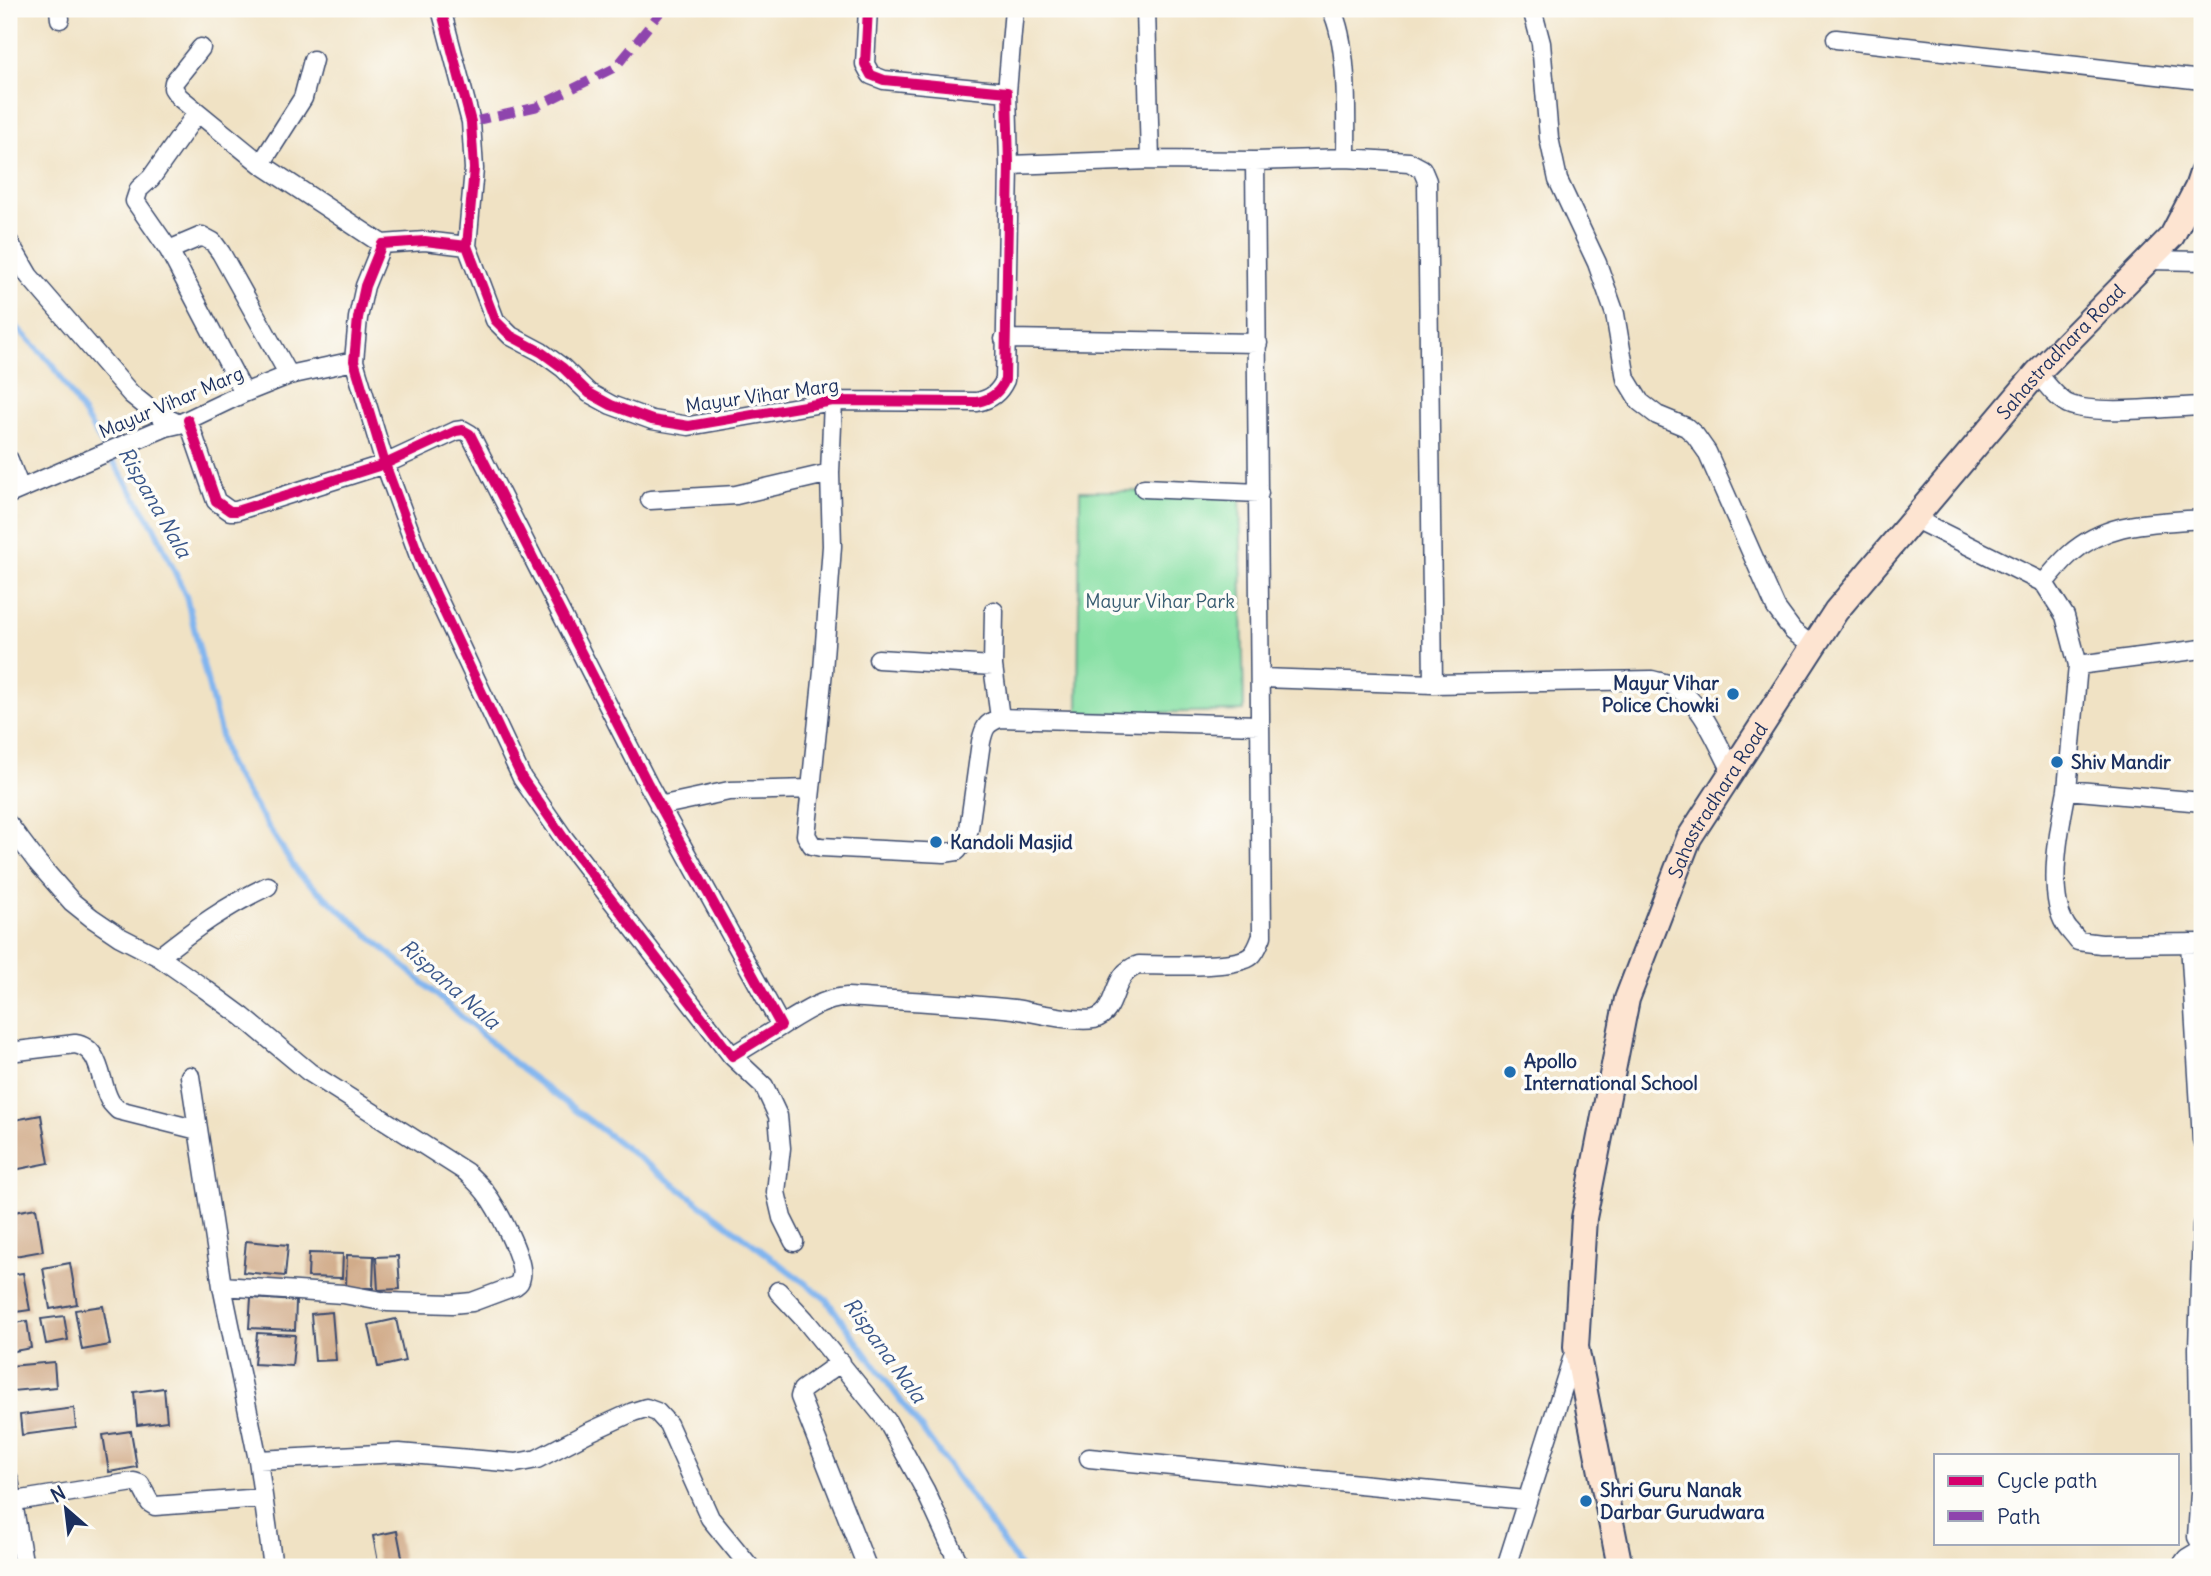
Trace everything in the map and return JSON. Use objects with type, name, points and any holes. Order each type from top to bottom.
[{"type":"main road","name":"Sahastradhara Road","points":[[1620,1567],[1576,1347],[1584,1218],[1627,999],[1689,838],[1836,611],[2037,373],[2172,236],[2202,173]]},
{"type":"street","points":[[201,48],[174,82],[173,88],[197,113],[261,164],[382,244],[425,241],[467,246],[474,169],[471,122],[440,9]]},
{"type":"street","points":[[867,9],[865,64],[871,75],[884,80],[1007,92]]},
{"type":"street","points":[[1014,9],[1007,92],[1009,165],[1004,339],[1258,343]]},
{"type":"street","points":[[1146,9],[1150,160]]},
{"type":"street","points":[[1331,9],[1338,22],[1346,94],[1346,158]]},
{"type":"street","points":[[1532,9],[1541,43],[1549,138],[1558,180],[1597,263],[1615,314],[1626,379],[1640,402],[1657,415],[1686,427],[1707,452],[1776,608],[1793,631],[1813,647]]},
{"type":"street","points":[[1836,39],[2202,80]]},
{"type":"street","points":[[261,164],[303,98],[313,60]]},
{"type":"street","points":[[197,113],[151,178],[139,188],[135,201],[169,250],[244,393]]},
{"type":"street","points":[[1009,165],[1346,158],[1409,162],[1422,169],[1427,181],[1430,282],[1433,684]]},
{"type":"street","points":[[732,1056],[812,1007],[834,998],[1095,1018],[1108,1010],[1121,977],[1131,967],[1234,964],[1249,958],[1256,950],[1262,936],[1255,160]]},
{"type":"street","points":[[169,250],[202,236],[213,242],[289,375]]},
{"type":"street","points":[[9,242],[29,276],[131,394],[152,411],[178,423],[216,501],[230,511],[385,464],[456,431],[463,430],[470,434],[659,806],[781,1026]]},
{"type":"street","points":[[382,244],[365,286],[358,318],[354,361],[385,464],[423,567],[522,778],[563,837],[732,1056],[764,1086],[778,1116],[781,1148],[776,1192],[782,1218],[794,1242]]},
{"type":"street","name":"Mayur Vihar Marg","points":[[467,246],[495,320],[511,336],[563,368],[589,393],[611,405],[652,420],[689,426],[833,401],[990,400],[1001,389],[1005,380],[1004,339]]},
{"type":"street","points":[[2148,260],[2202,261]]},
{"type":"street","name":"Mayur Vihar Marg","points":[[14,491],[289,375],[354,361]]},
{"type":"street","points":[[2037,373],[2065,402],[2077,407],[2096,410],[2202,406]]},
{"type":"street","points":[[833,401],[830,472],[832,546],[824,671],[806,835],[812,845],[944,853],[957,851],[965,841],[969,829],[984,730],[990,722],[1000,718],[1260,725]]},
{"type":"street","points":[[9,460],[14,491]]},
{"type":"street","points":[[650,499],[736,495],[830,472]]},
{"type":"street","points":[[1144,488],[1259,493]]},
{"type":"street","points":[[1915,519],[2044,583],[2065,615],[2078,665],[2067,790],[2058,837],[2056,895],[2063,922],[2078,941],[2101,944],[2196,943],[2202,1140]]},
{"type":"street","points":[[2044,583],[2068,555],[2090,539],[2111,529],[2133,524],[2202,519]]},
{"type":"street","points":[[993,611],[993,666],[1000,718]]},
{"type":"street","points":[[2078,665],[2202,649]]},
{"type":"street","points":[[878,659],[993,666]]},
{"type":"street","points":[[1259,678],[1433,684],[1652,680],[1674,686],[1688,697],[1705,720],[1732,771]]},
{"type":"street","points":[[659,806],[729,791],[811,789]]},
{"type":"street","points":[[2067,790],[2202,802]]},
{"type":"street","points":[[9,825],[72,902],[120,937],[159,957],[243,1017],[309,1072],[466,1172],[486,1193],[507,1228],[522,1275],[515,1286],[472,1302],[452,1304],[387,1302],[343,1294],[222,1286]]},
{"type":"street","points":[[159,957],[236,901],[268,886]]},
{"type":"street","points":[[9,1052],[83,1045],[94,1058],[110,1102],[118,1110],[198,1130]]},
{"type":"street","points":[[190,1076],[222,1286],[258,1460],[273,1567]]},
{"type":"street","points":[[2180,1567],[2202,1547],[2197,1537],[2201,1492],[2202,1225]]},
{"type":"street","points":[[778,1291],[887,1421],[925,1490],[956,1566]]},
{"type":"street","points":[[1506,1567],[1576,1347]]},
{"type":"street","points":[[841,1363],[802,1390],[800,1397],[867,1567]]},
{"type":"street","points":[[258,1460],[400,1453],[516,1463],[537,1459],[587,1433],[646,1408],[657,1412],[668,1424],[710,1518],[750,1567]]},
{"type":"street","points":[[1089,1458],[1526,1500]]},
{"type":"street","points":[[9,1479],[24,1567]]},
{"type":"street","points":[[11,1502],[134,1482],[140,1484],[150,1503],[155,1506],[262,1498]]},
{"type":"green space","name":"Mayur Vihar Park","points":[[1080,491],[1240,491],[1244,711],[1078,714]]},
{"type":"building","points":[[41,1115],[49,1163],[9,1171],[9,1121]]},
{"type":"building","points":[[36,1208],[43,1251],[9,1257],[9,1213]]},
{"type":"building","points":[[246,1241],[288,1245],[285,1276],[243,1272]]},
{"type":"building","points":[[309,1253],[343,1254],[342,1278],[308,1277]]},
{"type":"building","points":[[347,1255],[374,1256],[373,1288],[346,1288]]},
{"type":"building","points":[[398,1256],[400,1289],[378,1290],[376,1257]]},
{"type":"building","points":[[70,1263],[77,1304],[50,1309],[43,1268]]},
{"type":"building","points":[[23,1273],[30,1310],[9,1313],[9,1275]]},
{"type":"building","points":[[251,1298],[296,1301],[295,1330],[249,1328]]},
{"type":"building","points":[[103,1306],[110,1345],[82,1350],[75,1310]]},
{"type":"building","points":[[332,1312],[336,1360],[315,1361],[311,1314]]},
{"type":"building","points":[[64,1316],[68,1340],[46,1344],[41,1319]]},
{"type":"building","points":[[396,1319],[405,1361],[378,1367],[369,1325]]},
{"type":"building","points":[[27,1321],[31,1348],[9,1352],[9,1324]]},
{"type":"building","points":[[257,1333],[295,1335],[292,1366],[254,1364]]},
{"type":"building","points":[[54,1362],[56,1387],[12,1391],[10,1366]]},
{"type":"building","points":[[164,1388],[167,1421],[137,1425],[134,1392]]},
{"type":"building","points":[[74,1408],[76,1428],[22,1435],[20,1415]]},
{"type":"building","points":[[131,1431],[137,1467],[109,1472],[103,1435]]},
{"type":"building","points":[[397,1531],[404,1567],[379,1567],[373,1536]]},
{"type":"waterway","name":"Rispana Nala","points":[[9,319],[53,365],[154,527],[186,596],[228,764],[298,873],[521,1069],[826,1299],[1020,1567]]},
{"type":"marked path","points":[[471,122],[536,107],[616,67],[663,9]]},
{"type":"cycle path","points":[[441,9],[471,122],[474,169],[467,246],[495,320],[511,336],[563,368],[589,393],[611,405],[652,420],[689,426],[833,401],[977,402],[994,395],[1005,380],[1009,165],[1007,92],[884,80],[871,75],[865,64],[868,9]]},
{"type":"cycle path","points":[[188,420],[216,501],[230,511],[385,464],[456,431],[463,430],[470,434],[648,784],[781,1026],[732,1056],[563,837],[522,778],[423,567],[385,464],[354,361],[358,318],[365,286],[382,244],[425,241],[467,246]]},
{"type":"place","name":"Mayur Vihar Police Chowki","points":[[1733,694]]},
{"type":"place","name":"Shiv Mandir","points":[[2057,762]]},
{"type":"place","name":"Kandoli Masjid","points":[[936,842]]},
{"type":"place","name":"Apollo International School","points":[[1510,1072]]},
{"type":"place","name":"Shri Guru Nanak Darbar Gurudwara","points":[[1586,1501]]}]
